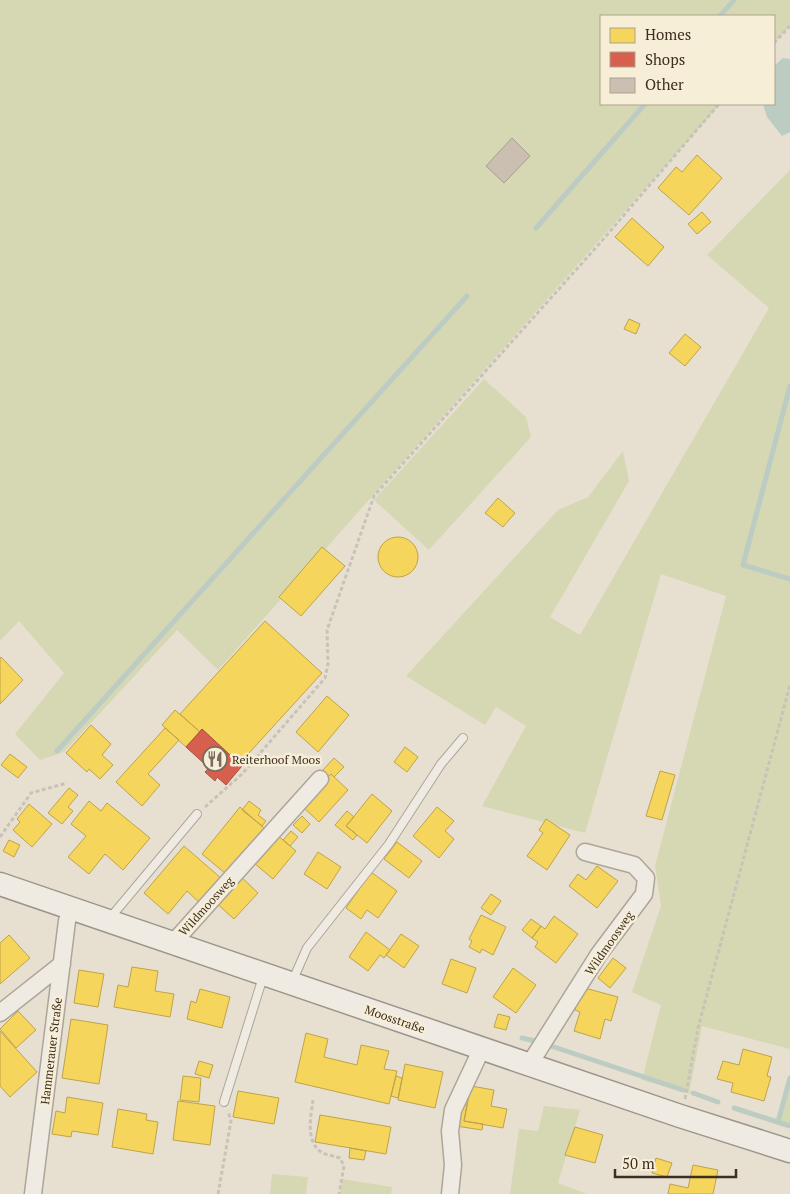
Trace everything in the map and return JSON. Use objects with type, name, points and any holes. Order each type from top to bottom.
[{"type":"street","name":"Wildmoosweg","points":[[172,944],[320,779]]},
{"type":"street","name":"Wildmoosweg","points":[[529,1065],[600,954],[644,894],[646,878],[634,865],[585,852]]},
{"type":"street","name":"Moosstraße","points":[[0,884],[529,1065],[790,1151]]},
{"type":"street","name":"Hammerauer Straße","points":[[34,1194],[67,921],[71,908]]},
{"type":"street","points":[[0,1013],[62,964]]},
{"type":"street","points":[[450,1194],[453,1165],[450,1131],[453,1110],[482,1048]]},
{"type":"lane","points":[[292,984],[307,948],[389,844],[441,764],[463,738]]},
{"type":"lane","points":[[107,921],[196,814]]},
{"type":"lane","points":[[224,1102],[264,975]]},
{"type":"path","points":[[775,42],[790,26]]},
{"type":"path","points":[[196,814],[242,774],[325,678],[328,664],[327,630],[374,496],[486,368],[600,243],[718,105]]},
{"type":"path","points":[[680,1116],[689,1080],[698,1028],[790,684]]},
{"type":"path","points":[[0,837],[31,793],[67,783]]},
{"type":"path","points":[[313,1100],[310,1129],[313,1142],[321,1152],[340,1158],[344,1166],[339,1194]]},
{"type":"path","points":[[218,1194],[232,1121],[224,1102]]},
{"type":"green space","points":[[0,0],[790,0],[790,25],[775,42],[775,15],[600,15],[600,105],[719,105],[218,670],[177,630],[64,752],[40,760],[15,734],[64,673],[19,621],[0,641]]},
{"type":"green space","points":[[790,170],[790,1049],[702,1026],[689,1094],[642,1080],[661,1005],[632,992],[661,906],[655,866],[726,596],[661,574],[585,833],[482,806],[526,726],[496,707],[485,725],[406,676],[558,510],[588,497],[623,451],[629,481],[550,617],[580,635],[769,308],[707,255]]},
{"type":"green space","points":[[484,379],[526,417],[531,437],[429,550],[374,500]]},
{"type":"green space","points":[[790,1081],[790,1128],[779,1125]]},
{"type":"green space","points":[[544,1106],[580,1110],[558,1183],[587,1194],[510,1194],[519,1129],[538,1131]]},
{"type":"green space","points":[[272,1174],[308,1177],[306,1194],[270,1194]]},
{"type":"green space","points":[[342,1179],[392,1187],[391,1194],[340,1194]]},
{"type":"shaded area","points":[[783,58],[790,59],[790,132],[782,136],[767,117],[763,105],[775,105],[775,65]]},
{"type":"building: Homes","points":[[697,155],[722,178],[689,215],[658,188],[676,167],[682,172]]},
{"type":"building: Homes","points":[[702,212],[711,222],[697,234],[688,224]]},
{"type":"building: Homes","points":[[632,218],[664,247],[648,266],[615,237]]},
{"type":"building: Homes","points":[[629,319],[640,324],[636,334],[624,329]]},
{"type":"building: Homes","points":[[685,334],[701,347],[685,366],[669,353]]},
{"type":"building: Homes","points":[[498,498],[515,513],[503,527],[485,513]]},
{"type":"building: Homes","points":[[402,537],[409,540],[415,546],[418,557],[417,565],[409,574],[402,577],[394,577],[387,574],[379,565],[378,553],[381,546],[390,538]]},
{"type":"building: Homes","points":[[322,547],[345,566],[301,616],[279,597]]},
{"type":"building: Homes","points":[[265,621],[322,673],[239,764],[202,729],[200,732],[180,714]]},
{"type":"building: Homes","points":[[0,658],[23,680],[0,704]]},
{"type":"building: Homes","points":[[327,696],[349,715],[318,752],[296,732]]},
{"type":"building: Homes","points":[[175,710],[200,732],[186,747],[162,725]]},
{"type":"building: Homes","points":[[91,725],[111,744],[102,755],[113,765],[100,779],[89,769],[87,772],[66,753]]},
{"type":"building: Homes","points":[[165,728],[179,740],[148,774],[160,785],[142,806],[116,782]]},
{"type":"building: Homes","points":[[405,747],[418,757],[407,772],[394,762]]},
{"type":"building: Homes","points":[[10,754],[27,767],[18,778],[1,765]]},
{"type":"building: Homes","points":[[334,758],[344,767],[334,777],[331,774],[327,778],[321,772]]},
{"type":"building: Homes","points":[[660,771],[675,775],[662,820],[646,816]]},
{"type":"building: Homes","points":[[331,774],[348,790],[319,822],[301,805]]},
{"type":"building: Homes","points":[[69,788],[78,795],[68,807],[73,811],[62,824],[48,813]]},
{"type":"building: Homes","points":[[372,794],[392,811],[367,843],[346,826]]},
{"type":"building: Homes","points":[[89,801],[101,811],[107,803],[150,838],[123,870],[105,854],[89,874],[68,857],[86,836],[71,824]]},
{"type":"building: Homes","points":[[249,801],[261,810],[258,815],[266,821],[262,826],[242,810]]},
{"type":"building: Homes","points":[[29,804],[52,824],[32,847],[13,830],[20,822],[17,819]]},
{"type":"building: Homes","points":[[240,807],[264,828],[226,874],[202,854]]},
{"type":"building: Homes","points":[[437,807],[454,821],[445,831],[454,839],[439,858],[413,836]]},
{"type":"building: Homes","points":[[347,811],[354,817],[346,826],[357,835],[353,840],[335,825]]},
{"type":"building: Homes","points":[[302,816],[310,824],[302,833],[293,825]]},
{"type":"building: Homes","points":[[546,819],[570,835],[547,870],[527,856],[543,833],[539,830]]},
{"type":"building: Homes","points":[[291,831],[298,837],[290,846],[283,840]]},
{"type":"building: Homes","points":[[277,835],[296,851],[273,879],[254,863]]},
{"type":"building: Homes","points":[[9,840],[20,845],[14,857],[3,851]]},
{"type":"building: Homes","points":[[397,842],[422,861],[409,878],[384,859]]},
{"type":"building: Homes","points":[[184,846],[222,879],[201,904],[187,891],[168,914],[144,893]]},
{"type":"building: Homes","points":[[318,852],[341,867],[327,889],[304,874]]},
{"type":"building: Homes","points":[[597,866],[618,881],[597,908],[569,886],[578,874],[586,880]]},
{"type":"building: Homes","points":[[371,872],[397,891],[378,918],[367,910],[361,919],[346,908]]},
{"type":"building: Homes","points":[[238,874],[258,893],[234,919],[214,901]]},
{"type":"building: Homes","points":[[491,894],[501,901],[491,915],[481,908]]},
{"type":"building: Homes","points":[[481,915],[506,927],[493,955],[482,949],[480,953],[469,947],[472,941],[469,939]]},
{"type":"building: Homes","points":[[554,916],[578,934],[556,963],[535,947],[538,942],[532,938],[541,926],[545,929]]},
{"type":"building: Homes","points":[[531,919],[541,926],[532,938],[522,930]]},
{"type":"building: Homes","points":[[366,932],[390,950],[384,958],[380,955],[368,971],[349,957]]},
{"type":"building: Homes","points":[[401,934],[419,946],[404,968],[386,955]]},
{"type":"building: Homes","points":[[9,935],[30,958],[0,984],[0,943]]},
{"type":"building: Homes","points":[[613,958],[626,968],[610,988],[598,978]]},
{"type":"building: Homes","points":[[451,959],[476,968],[467,993],[442,984]]},
{"type":"building: Homes","points":[[132,967],[158,971],[155,991],[174,994],[170,1017],[114,1007],[118,985],[128,987]]},
{"type":"building: Homes","points":[[513,968],[536,985],[516,1013],[493,997]]},
{"type":"building: Homes","points":[[79,970],[104,974],[98,1007],[74,1003]]},
{"type":"building: Homes","points":[[581,987],[618,997],[611,1021],[605,1019],[600,1039],[574,1031],[580,1012],[575,1010]]},
{"type":"building: Homes","points":[[200,989],[230,997],[222,1028],[187,1019],[191,1001],[196,1003]]},
{"type":"building: Homes","points":[[18,1011],[36,1030],[16,1048],[0,1029]]},
{"type":"building: Homes","points":[[498,1014],[510,1017],[506,1030],[494,1027]]},
{"type":"building: Homes","points":[[71,1019],[108,1025],[99,1084],[62,1078]]},
{"type":"building: Homes","points":[[0,1031],[37,1072],[10,1097],[0,1086]]},
{"type":"building: Homes","points":[[306,1033],[328,1039],[324,1057],[357,1065],[361,1045],[389,1051],[384,1069],[397,1071],[389,1104],[295,1082]]},
{"type":"building: Homes","points":[[743,1049],[772,1057],[767,1076],[771,1077],[764,1101],[731,1092],[733,1083],[717,1079],[723,1061],[739,1065]]},
{"type":"building: Homes","points":[[199,1061],[213,1065],[209,1078],[195,1074]]},
{"type":"building: Homes","points":[[405,1064],[443,1072],[435,1108],[398,1100]]},
{"type":"building: Homes","points":[[183,1076],[201,1078],[199,1102],[180,1100]]},
{"type":"building: Homes","points":[[396,1076],[402,1078],[398,1098],[391,1096]]},
{"type":"building: Homes","points":[[471,1086],[494,1090],[491,1106],[507,1109],[503,1128],[464,1121]]},
{"type":"building: Homes","points":[[238,1091],[279,1098],[274,1124],[233,1117]]},
{"type":"building: Homes","points":[[67,1097],[103,1103],[98,1135],[72,1131],[71,1137],[52,1134],[56,1111],[65,1113]]},
{"type":"building: Homes","points":[[178,1101],[215,1106],[210,1145],[173,1140]]},
{"type":"building: Homes","points":[[460,1103],[467,1104],[464,1121],[483,1124],[482,1130],[456,1126]]},
{"type":"building: Homes","points":[[118,1109],[147,1114],[146,1120],[158,1122],[153,1154],[112,1147]]},
{"type":"building: Homes","points":[[320,1115],[391,1127],[386,1154],[315,1142]]},
{"type":"building: Homes","points":[[575,1127],[603,1135],[595,1163],[565,1155]]},
{"type":"building: Homes","points":[[350,1148],[366,1151],[364,1160],[349,1158]]},
{"type":"building: Homes","points":[[656,1158],[672,1163],[667,1177],[652,1173]]},
{"type":"building: Homes","points":[[693,1165],[718,1170],[713,1194],[668,1194],[670,1184],[688,1188]]},
{"type":"building: Shops","points":[[202,729],[242,766],[226,785],[217,777],[215,781],[205,772],[209,768],[186,747]]},
{"type":"building: Other","points":[[512,138],[530,156],[504,183],[486,166]]},
{"type":"waterway","points":[[721,15],[734,0]]},
{"type":"waterway","points":[[536,228],[644,105]]},
{"type":"waterway","points":[[57,751],[467,296]]},
{"type":"waterway","points":[[790,386],[743,565],[790,579]]},
{"type":"waterway","points":[[522,1038],[535,1041]]},
{"type":"waterway","points":[[548,1045],[683,1090]]},
{"type":"waterway","points":[[778,1122],[790,1078]]},
{"type":"waterway","points":[[693,1093],[718,1102]]},
{"type":"waterway","points":[[734,1108],[790,1126]]},
{"type":"place","name":"Reiterhoof Moos","points":[[215,759]]}]
